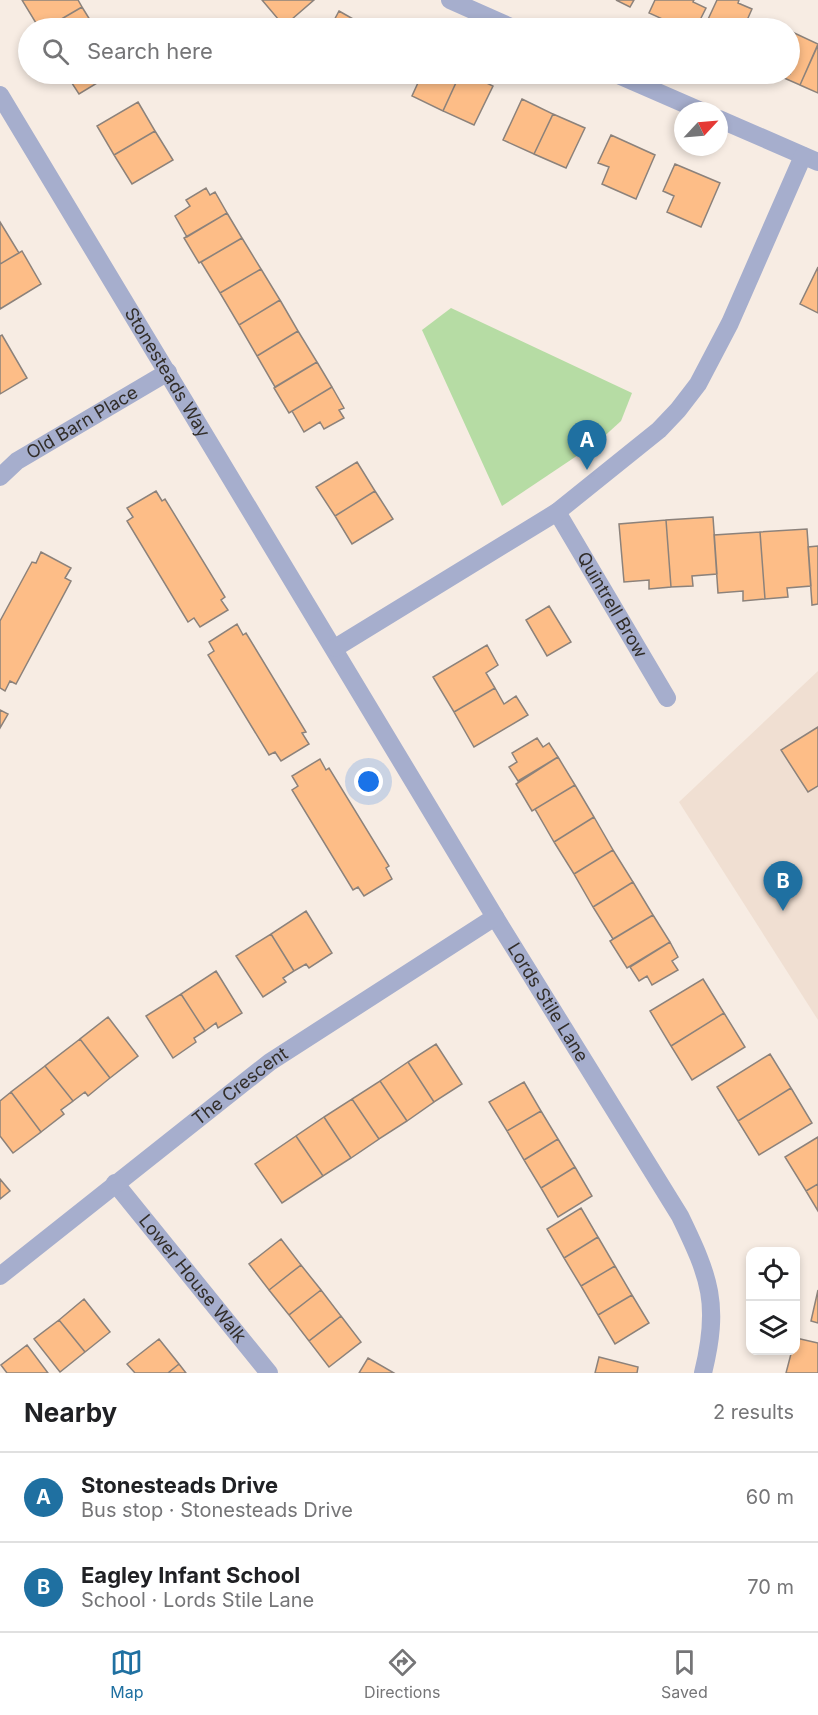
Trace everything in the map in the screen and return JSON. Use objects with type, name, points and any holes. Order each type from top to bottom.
[{"type":"street","points":[[450,0],[490,18]]},
{"type":"street","points":[[639,84],[680,102]]},
{"type":"street","name":"Stonesteads Way","points":[[0,95],[335,648]]},
{"type":"street","points":[[335,648],[557,512],[659,430],[698,384],[810,159],[728,123]]},
{"type":"street","name":"Old Barn Place","points":[[0,477],[17,461],[168,372]]},
{"type":"street","name":"Quintrell Brow","points":[[557,512],[667,698]]},
{"type":"street","name":"Lords Stile Lane","points":[[335,648],[495,917],[680,1216],[702,1261],[713,1306],[709,1349],[703,1373]]},
{"type":"street","name":"The Crescent","points":[[0,1276],[270,1062],[495,917]]},
{"type":"street","name":"Lower House Walk","points":[[115,1184],[269,1373]]},
{"type":"shaded area","points":[[818,671],[818,1020],[679,802]]},
{"type":"green space","points":[[451,308],[632,393],[621,421],[599,441],[502,506],[422,330]]},
{"type":"building","points":[[22,0],[78,0],[82,7],[63,18],[33,18]]},
{"type":"building","points":[[262,0],[314,0],[293,18],[277,18]]},
{"type":"building","points":[[616,0],[634,0],[630,7]]},
{"type":"building","points":[[655,0],[694,0],[693,2],[706,8],[701,18],[660,18],[649,13]]},
{"type":"building","points":[[717,0],[739,0],[738,3],[752,9],[748,18],[709,18]]},
{"type":"building","points":[[82,7],[89,18],[63,18]]},
{"type":"building","points":[[339,11],[351,18],[335,18]]},
{"type":"building","points":[[800,36],[818,44],[800,85],[798,84],[800,84]]},
{"type":"building","points":[[818,45],[818,93],[800,85]]},
{"type":"building","points":[[72,84],[96,84],[79,94]]},
{"type":"building","points":[[417,84],[455,84],[443,111],[412,96]]},
{"type":"building","points":[[455,84],[493,86],[474,125],[443,111]]},
{"type":"building","points":[[522,99],[553,114],[534,154],[503,140]]},
{"type":"building","points":[[138,102],[155,131],[114,155],[97,126]]},
{"type":"building","points":[[553,114],[585,128],[566,168],[534,154]]},
{"type":"building","points":[[155,131],[173,160],[132,184],[114,155]]},
{"type":"building","points":[[611,135],[655,155],[636,199],[602,184],[609,167],[598,163]]},
{"type":"building","points":[[675,164],[720,183],[701,227],[667,212],[674,196],[663,191]]},
{"type":"building","points":[[206,188],[210,195],[215,192],[227,213],[187,237],[175,216],[190,206],[186,200]]},
{"type":"building","points":[[227,213],[242,238],[199,263],[184,238]]},
{"type":"building","points":[[0,222],[19,253],[0,264]]},
{"type":"building","points":[[242,238],[261,269],[220,293],[201,262]]},
{"type":"building","points":[[22,251],[41,284],[0,309],[0,264]]},
{"type":"building","points":[[818,267],[818,313],[800,304]]},
{"type":"building","points":[[261,269],[280,300],[239,325],[220,293]]},
{"type":"building","points":[[280,300],[298,331],[257,356],[239,325]]},
{"type":"building","points":[[298,331],[317,362],[275,387],[257,356]]},
{"type":"building","points":[[2,335],[27,378],[0,394],[0,336]]},
{"type":"building","points":[[317,362],[332,387],[289,413],[274,388]]},
{"type":"building","points":[[332,387],[344,408],[339,410],[344,418],[324,429],[320,422],[304,432],[292,411]]},
{"type":"building","points":[[357,462],[375,491],[335,516],[316,487]]},
{"type":"building","points":[[156,491],[162,501],[165,499],[225,597],[221,600],[228,610],[200,627],[194,618],[188,622],[127,521],[133,517],[127,508]]},
{"type":"building","points":[[375,491],[393,519],[352,544],[335,516]]},
{"type":"building","points":[[713,517],[717,574],[692,576],[693,586],[671,587],[666,520]]},
{"type":"building","points":[[666,520],[671,587],[649,589],[649,580],[624,582],[619,524]]},
{"type":"building","points":[[807,529],[811,586],[787,588],[788,597],[765,599],[760,532]]},
{"type":"building","points":[[760,532],[765,599],[743,601],[743,591],[718,593],[714,535]]},
{"type":"building","points":[[818,546],[818,604],[812,605],[808,547]]},
{"type":"building","points":[[41,552],[71,568],[65,578],[71,581],[16,684],[10,681],[5,691],[0,688],[0,621],[32,562],[36,563]]},
{"type":"building","points":[[549,606],[571,642],[547,656],[526,620]]},
{"type":"building","points":[[237,624],[243,635],[246,633],[306,732],[302,733],[309,744],[281,761],[275,752],[269,755],[208,655],[214,651],[209,642]]},
{"type":"building","points":[[487,645],[498,665],[486,673],[495,688],[454,712],[433,677]]},
{"type":"building","points":[[495,688],[504,704],[516,696],[528,715],[474,747],[454,712]]},
{"type":"building","points":[[0,710],[8,714],[0,728]]},
{"type":"building","points":[[818,727],[818,786],[808,792],[781,750]]},
{"type":"building","points":[[537,738],[543,747],[549,743],[558,757],[518,781],[509,767],[517,762],[512,753]]},
{"type":"building","points":[[558,757],[575,785],[532,811],[516,784]]},
{"type":"building","points":[[320,759],[326,770],[329,768],[389,866],[386,868],[392,879],[364,896],[358,887],[353,890],[292,790],[298,786],[292,776]]},
{"type":"building","points":[[575,785],[594,817],[554,842],[535,809]]},
{"type":"building","points":[[594,817],[613,850],[574,874],[554,842]]},
{"type":"building","points":[[613,850],[633,882],[593,907],[574,874]]},
{"type":"building","points":[[633,882],[653,915],[613,939],[593,907]]},
{"type":"building","points":[[306,911],[332,953],[309,968],[306,964],[294,971],[271,934]]},
{"type":"building","points":[[653,915],[670,942],[627,968],[610,941]]},
{"type":"building","points":[[271,934],[294,971],[283,978],[286,982],[263,997],[236,956]]},
{"type":"building","points":[[670,942],[678,957],[672,961],[678,970],[652,985],[647,976],[639,981],[630,967]]},
{"type":"building","points":[[216,971],[242,1013],[218,1028],[216,1023],[205,1031],[181,994]]},
{"type":"building","points":[[703,979],[724,1013],[671,1046],[650,1011]]},
{"type":"building","points":[[181,994],[205,1031],[194,1038],[196,1042],[173,1058],[146,1016]]},
{"type":"building","points":[[724,1013],[745,1047],[692,1080],[671,1046]]},
{"type":"building","points":[[108,1017],[138,1056],[110,1078],[80,1039]]},
{"type":"building","points":[[80,1039],[110,1078],[88,1096],[85,1092],[73,1101],[45,1066]]},
{"type":"building","points":[[436,1044],[462,1084],[434,1102],[408,1062]]},
{"type":"building","points":[[770,1054],[791,1088],[738,1121],[717,1087]]},
{"type":"building","points":[[408,1062],[434,1102],[407,1121],[380,1081]]},
{"type":"building","points":[[45,1066],[73,1101],[61,1110],[64,1114],[41,1132],[11,1092]]},
{"type":"building","points":[[380,1081],[407,1121],[379,1139],[352,1099]]},
{"type":"building","points":[[524,1082],[541,1111],[507,1131],[489,1102]]},
{"type":"building","points":[[791,1088],[812,1123],[759,1155],[738,1121]]},
{"type":"building","points":[[11,1092],[41,1132],[13,1153],[0,1136],[0,1101]]},
{"type":"building","points":[[352,1099],[379,1139],[351,1158],[324,1117]]},
{"type":"building","points":[[541,1111],[558,1139],[524,1160],[507,1131]]},
{"type":"building","points":[[324,1117],[351,1158],[323,1176],[296,1136]]},
{"type":"building","points":[[296,1136],[323,1176],[282,1203],[255,1164]]},
{"type":"building","points":[[818,1137],[818,1184],[806,1191],[785,1157]]},
{"type":"building","points":[[558,1139],[575,1167],[541,1188],[524,1160]]},
{"type":"building","points":[[575,1167],[592,1196],[558,1217],[541,1188]]},
{"type":"building","points":[[0,1179],[10,1191],[0,1199]]},
{"type":"building","points":[[818,1184],[818,1211],[806,1191]]},
{"type":"building","points":[[581,1208],[598,1237],[564,1258],[547,1229]]},
{"type":"building","points":[[598,1237],[615,1266],[581,1286],[564,1258]]},
{"type":"building","points":[[281,1239],[301,1265],[269,1290],[249,1264]]},
{"type":"building","points":[[301,1265],[321,1290],[289,1315],[269,1290]]},
{"type":"building","points":[[615,1266],[632,1295],[598,1315],[581,1286]]},
{"type":"building","points":[[321,1290],[341,1316],[309,1341],[289,1315]]},
{"type":"building","points":[[818,1290],[818,1323],[811,1321]]},
{"type":"building","points":[[632,1295],[649,1323],[615,1344],[598,1315]]},
{"type":"building","points":[[84,1299],[110,1332],[85,1352],[59,1320]]},
{"type":"building","points":[[341,1316],[361,1342],[329,1367],[309,1341]]},
{"type":"building","points":[[59,1320],[85,1352],[60,1372],[34,1339]]},
{"type":"building","points":[[159,1339],[179,1364],[168,1373],[135,1373],[127,1364]]},
{"type":"building","points":[[800,1339],[818,1343],[818,1373],[786,1373],[791,1355],[800,1355]]},
{"type":"building","points":[[27,1345],[48,1373],[7,1373],[1,1365]]},
{"type":"building","points":[[599,1357],[638,1367],[637,1373],[595,1373]]},
{"type":"building","points":[[368,1358],[394,1373],[359,1373]]},
{"type":"building","points":[[179,1364],[186,1373],[168,1373]]},
{"type":"place","name":"Stonesteads Drive","points":[[587,470]]},
{"type":"place","name":"Eagley Infant School","points":[[783,911]]}]
